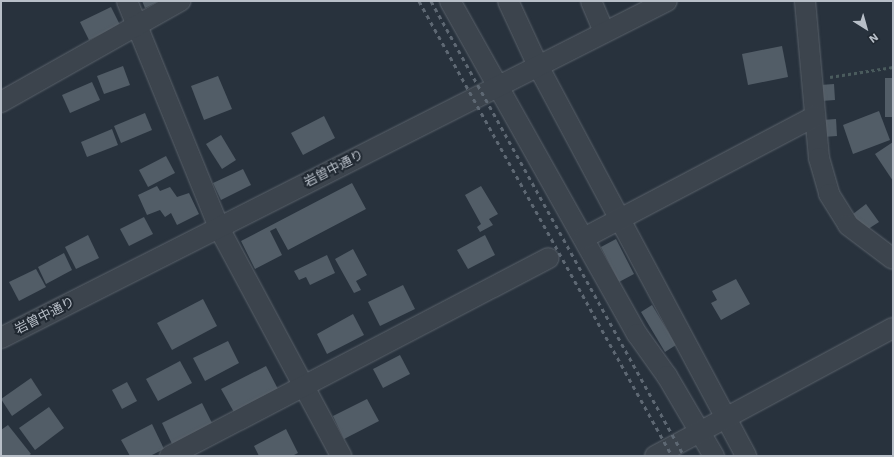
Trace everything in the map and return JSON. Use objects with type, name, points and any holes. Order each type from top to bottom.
[{"type":"street","points":[[127,1],[219,228],[341,456]]},
{"type":"street","points":[[1,102],[180,1]]},
{"type":"street","points":[[450,1],[637,334],[667,376],[714,456]]},
{"type":"street","points":[[508,1],[538,66],[746,456]]},
{"type":"street","points":[[591,1],[604,32]]},
{"type":"street","name":"岩曽中通り","points":[[1,338],[667,1]]},
{"type":"street","points":[[805,1],[819,158],[829,194],[848,225],[893,259]]},
{"type":"street","points":[[584,238],[619,218],[815,116]]},
{"type":"street","points":[[170,456],[548,258]]},
{"type":"street","points":[[655,456],[893,328]]},
{"type":"path","points":[[812,80],[893,67]]},
{"type":"building","points":[[142,1],[159,1],[145,8]]},
{"type":"building","points":[[111,7],[120,25],[89,40],[80,22]]},
{"type":"building","points":[[782,46],[788,77],[748,85],[742,54]]},
{"type":"building","points":[[123,66],[130,85],[104,94],[97,76]]},
{"type":"building","points":[[218,76],[232,109],[204,120],[191,86]]},
{"type":"building","points":[[885,78],[893,78],[893,117],[885,117]]},
{"type":"building","points":[[92,82],[100,100],[70,113],[62,95]]},
{"type":"building","points":[[834,84],[835,100],[821,101],[820,85]]},
{"type":"building","points":[[879,111],[890,140],[853,154],[843,125]]},
{"type":"building","points":[[145,113],[152,130],[121,143],[114,126]]},
{"type":"building","points":[[324,116],[335,138],[303,155],[291,133]]},
{"type":"building","points":[[836,119],[837,136],[823,137],[822,120]]},
{"type":"building","points":[[112,129],[118,145],[87,157],[81,142]]},
{"type":"building","points":[[221,135],[236,160],[222,169],[206,144]]},
{"type":"building","points":[[893,142],[893,181],[875,154]]},
{"type":"building","points":[[166,156],[175,173],[148,187],[139,170]]},
{"type":"building","points":[[243,169],[251,185],[221,200],[213,183]]},
{"type":"building","points":[[352,183],[366,209],[288,250],[276,228],[270,231],[282,255],[255,269],[241,241]]},
{"type":"building","points":[[157,186],[160,191],[170,187],[177,197],[189,193],[199,214],[177,225],[171,213],[165,217],[160,210],[147,215],[138,195]]},
{"type":"building","points":[[481,186],[498,214],[489,219],[493,225],[480,232],[477,227],[481,224],[465,195]]},
{"type":"building","points":[[866,204],[879,222],[865,231],[853,214]]},
{"type":"building","points":[[144,217],[153,234],[129,246],[120,229]]},
{"type":"building","points":[[88,235],[99,258],[76,269],[65,247]]},
{"type":"building","points":[[485,235],[495,255],[468,269],[457,250]]},
{"type":"building","points":[[616,239],[634,274],[619,282],[601,247]]},
{"type":"building","points":[[353,249],[367,275],[356,281],[361,290],[354,293],[335,259]]},
{"type":"building","points":[[64,253],[72,270],[46,284],[38,267]]},
{"type":"building","points":[[327,255],[335,273],[310,285],[306,277],[299,280],[294,271]]},
{"type":"building","points":[[36,269],[46,287],[19,301],[9,282]]},
{"type":"building","points":[[736,279],[750,304],[721,320],[711,303],[717,300],[712,291]]},
{"type":"building","points":[[403,285],[415,309],[380,326],[368,302]]},
{"type":"building","points":[[203,299],[217,326],[172,350],[157,323]]},
{"type":"building","points":[[652,305],[676,345],[665,352],[641,312]]},
{"type":"building","points":[[353,314],[364,335],[327,354],[317,334]]},
{"type":"building","points":[[228,341],[239,363],[205,381],[193,358]]},
{"type":"building","points":[[400,355],[410,374],[383,388],[373,369]]},
{"type":"building","points":[[180,361],[192,383],[158,401],[146,379]]},
{"type":"building","points":[[266,366],[279,391],[235,414],[221,389]]},
{"type":"building","points":[[31,378],[42,395],[12,416],[1,399]]},
{"type":"building","points":[[127,382],[137,401],[122,409],[112,390]]},
{"type":"building","points":[[367,399],[379,421],[344,439],[333,416]]},
{"type":"building","points":[[202,403],[213,425],[173,446],[162,423]]},
{"type":"building","points":[[49,407],[64,428],[35,450],[19,428]]},
{"type":"building","points":[[152,424],[164,449],[150,456],[130,456],[121,440]]},
{"type":"building","points":[[8,425],[31,454],[28,456],[1,456],[1,430]]},
{"type":"building","points":[[286,429],[298,453],[292,456],[259,456],[254,446]]},
{"type":"railway","points":[[419,1],[672,456]]},
{"type":"railway","points":[[431,1],[684,456]]}]
